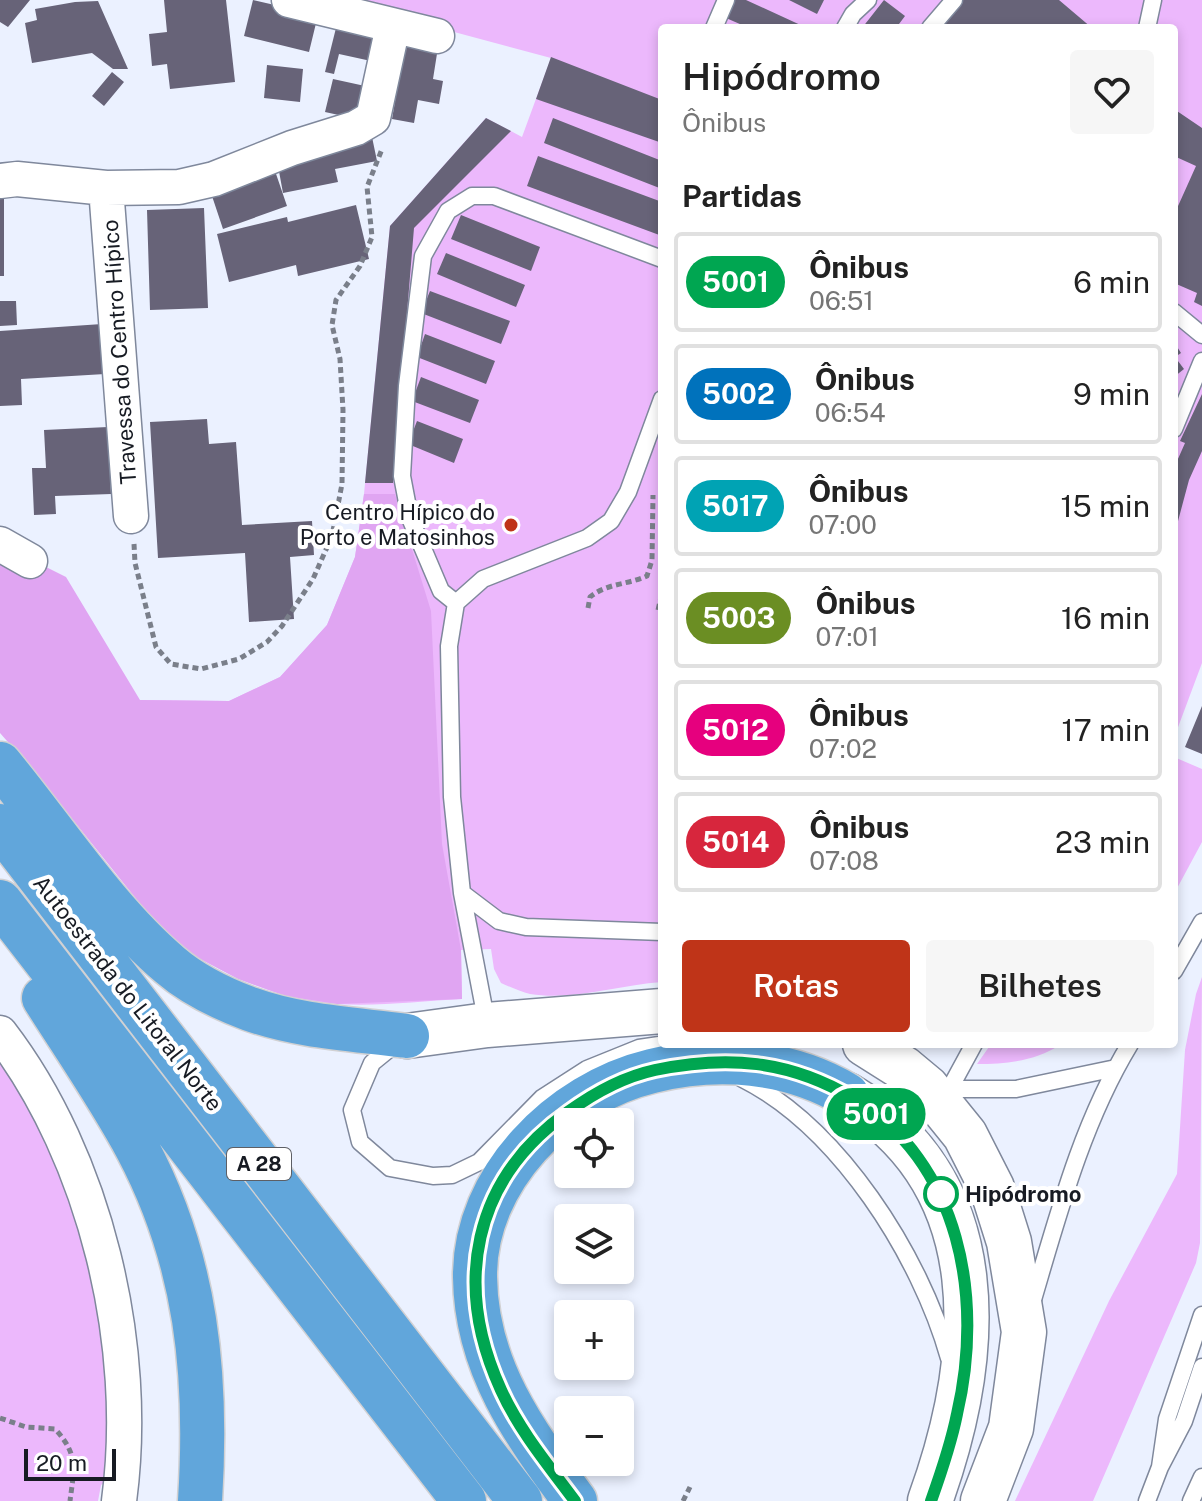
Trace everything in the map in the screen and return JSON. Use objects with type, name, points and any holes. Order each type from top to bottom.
[{"type":"highway","points":[[0,764],[126,922],[171,966],[208,989],[250,1009],[307,1024],[407,1036]]},
{"type":"highway","name":"Autoestrada do Litoral Norte","points":[[0,826],[520,1501]]},
{"type":"highway","name":"Autoestrada do Litoral Norte","points":[[0,902],[464,1501]]},
{"type":"highway","points":[[0,928],[136,1146],[171,1223],[194,1307],[203,1381],[200,1501]]},
{"type":"highway","points":[[575,1501],[515,1417],[493,1368],[476,1298],[475,1274],[483,1223],[495,1191],[509,1170],[521,1153],[557,1120],[598,1092],[652,1071],[682,1054],[774,1067],[825,1081],[847,1095]]},
{"type":"main road","points":[[407,1036],[487,1025],[658,1011]]},
{"type":"main road","points":[[871,1048],[938,1089],[992,1188],[1009,1242],[1024,1332],[1011,1428],[983,1501]]},
{"type":"main road","points":[[847,1095],[885,1120],[920,1159],[948,1209],[961,1254],[967,1313],[963,1381],[958,1414],[930,1501]]},
{"type":"street","points":[[289,0],[437,36]]},
{"type":"street","points":[[0,181],[17,179],[106,188],[179,187],[214,179],[292,148],[356,128],[373,118],[393,26]]},
{"type":"street","name":"Travessa do Centro Hípico","points":[[106,188],[131,516]]},
{"type":"street","points":[[0,544],[30,561]]},
{"type":"street","points":[[0,1033],[59,1128],[80,1178],[109,1275],[122,1363],[125,1411],[125,1460],[119,1501]]},
{"type":"lane","points":[[716,24],[726,0]]},
{"type":"lane","points":[[847,24],[868,0]]},
{"type":"lane","points":[[933,24],[954,0]]},
{"type":"lane","points":[[1148,24],[1153,0]]},
{"type":"lane","points":[[456,603],[441,591],[410,518],[402,476],[407,386],[423,256],[448,211],[472,196],[494,196],[658,258]]},
{"type":"lane","points":[[1178,315],[1202,335]]},
{"type":"lane","points":[[1178,419],[1202,361]]},
{"type":"lane","points":[[487,1025],[462,893],[451,767],[449,646],[456,603],[483,579],[587,538],[611,521],[628,492],[658,410]]},
{"type":"lane","points":[[462,893],[499,921],[526,927],[658,932]]},
{"type":"lane","points":[[1178,964],[1202,922]]},
{"type":"lane","points":[[407,1036],[372,1063],[352,1110],[360,1142],[390,1168],[433,1176],[452,1175],[479,1162],[542,1098],[587,1069],[639,1048],[682,1054],[733,1073],[774,1098],[827,1145],[860,1183],[901,1243],[937,1321],[955,1382],[958,1414]]},
{"type":"lane","points":[[938,1089],[971,1048]]},
{"type":"lane","points":[[1024,1332],[1070,1174],[1128,1048]]},
{"type":"lane","points":[[760,1049],[795,1060],[847,1095]]},
{"type":"lane","points":[[938,1089],[1016,1089],[1116,1068]]},
{"type":"lane","points":[[1160,1467],[1167,1419],[1202,1315]]},
{"type":"lane","points":[[1147,1501],[1160,1467],[1184,1421],[1202,1367]]},
{"type":"lane","points":[[1191,1501],[1201,1477],[1202,1463]]},
{"type":"path","points":[[131,516],[135,563],[156,647],[171,664],[201,669],[239,659],[267,642],[282,626],[313,579],[332,536],[342,484],[343,410],[340,359],[332,325],[336,300],[360,266],[372,237],[367,187],[384,145]]},
{"type":"path","points":[[588,608],[590,597],[602,587],[647,576],[652,560],[653,490],[641,457]]},
{"type":"path","points":[[0,1418],[26,1427],[55,1429],[67,1441],[75,1461],[70,1501]]},
{"type":"path","points":[[683,1501],[690,1487]]},
{"type":"shaded area","name":"Centro Hípico do Porto e Matosinhos","points":[[335,0],[1202,0],[1202,663],[1178,727],[1178,24],[658,24],[658,982],[563,996],[530,994],[501,983],[494,969],[491,949],[461,950],[462,999],[349,1005],[283,995],[193,955],[140,700],[229,701],[280,677],[327,625],[355,557],[390,226],[486,118],[522,137],[551,58]]},
{"type":"shaded area","points":[[364,494],[395,494],[431,611],[442,844],[461,950],[462,999],[337,1004],[286,996],[238,979],[193,955],[153,920],[0,733],[0,544],[66,577],[140,700],[229,701],[280,677],[327,625],[355,557]]},
{"type":"shaded area","points":[[1178,759],[1202,769],[1202,842],[1178,887]]},
{"type":"shaded area","points":[[1202,977],[1200,1243],[1196,1263],[1093,1501],[1015,1501],[1109,1301],[1177,1174],[1185,1050]]},
{"type":"shaded area","points":[[988,1048],[1054,1048],[1021,1060],[977,1064]]},
{"type":"shaded area","points":[[0,1055],[62,1165],[90,1253],[106,1355],[113,1477],[101,1485],[98,1501],[0,1501]]},
{"type":"building","points":[[0,0],[30,0],[8,27],[0,22]]},
{"type":"building","points":[[164,0],[226,0],[235,82],[170,89],[167,64],[152,66],[149,34],[167,32]]},
{"type":"building","points":[[253,0],[318,15],[309,52],[244,36]]},
{"type":"building","points":[[734,0],[746,0],[798,24],[740,24],[726,18]]},
{"type":"building","points":[[789,0],[824,0],[817,14]]},
{"type":"building","points":[[884,0],[905,16],[899,24],[865,24]]},
{"type":"building","points":[[960,0],[1059,0],[1087,24],[940,24]]},
{"type":"building","points":[[98,1],[128,69],[113,69],[92,53],[32,63],[25,23],[37,20],[35,9]]},
{"type":"building","points":[[338,20],[379,29],[371,61],[339,54],[334,74],[325,72]]},
{"type":"building","points":[[406,36],[439,41],[433,79],[443,81],[439,104],[418,100],[414,123],[392,119]]},
{"type":"building","points":[[551,57],[658,98],[658,142],[536,99]]},
{"type":"building","points":[[267,65],[303,69],[300,102],[264,98]]},
{"type":"building","points":[[112,72],[124,82],[104,106],[92,96]]},
{"type":"building","points":[[333,79],[365,86],[357,119],[325,112]]},
{"type":"building","points":[[1178,112],[1202,128],[1202,306],[1194,302],[1197,293],[1178,285],[1178,206],[1196,166],[1178,158]]},
{"type":"building","points":[[486,118],[511,131],[414,228],[393,483],[365,483],[390,226]]},
{"type":"building","points":[[553,118],[658,159],[658,187],[544,143]]},
{"type":"building","points":[[372,137],[377,161],[335,169],[338,182],[283,193],[276,155]]},
{"type":"building","points":[[538,156],[658,201],[658,235],[527,186]]},
{"type":"building","points":[[274,168],[287,206],[223,229],[210,190]]},
{"type":"building","points":[[0,194],[4,194],[4,276],[0,276]]},
{"type":"building","points":[[356,205],[369,259],[298,276],[296,265],[229,282],[217,234],[287,217],[288,222]]},
{"type":"building","points":[[204,208],[208,308],[150,310],[147,210]]},
{"type":"building","points":[[461,215],[540,247],[531,271],[451,239]]},
{"type":"building","points":[[446,253],[525,285],[516,307],[437,274]]},
{"type":"building","points":[[430,291],[510,321],[501,344],[421,313]]},
{"type":"building","points":[[0,301],[16,301],[17,325],[0,326]]},
{"type":"building","points":[[102,324],[105,374],[21,379],[22,405],[0,406],[0,331]]},
{"type":"building","points":[[425,334],[495,361],[486,384],[417,357]]},
{"type":"building","points":[[421,377],[479,400],[470,423],[412,401]]},
{"type":"building","points":[[1202,394],[1202,451],[1189,480],[1178,521],[1178,459],[1185,443],[1180,441]]},
{"type":"building","points":[[207,419],[209,444],[236,442],[242,525],[312,521],[314,555],[290,557],[294,619],[249,622],[245,553],[158,558],[150,422]]},
{"type":"building","points":[[417,421],[463,439],[454,463],[408,444]]},
{"type":"building","points":[[108,427],[111,494],[55,496],[56,514],[34,515],[32,468],[46,468],[44,430]]},
{"type":"building","points":[[1202,706],[1202,754],[1185,747]]},
{"type":"bus line","name":"5001","points":[[575,1501],[515,1417],[493,1368],[476,1298],[477,1253],[486,1213],[495,1191],[521,1153],[557,1120],[598,1092],[652,1071],[724,1062],[802,1073],[825,1081],[865,1106],[885,1120],[920,1159],[948,1209],[961,1254],[967,1313],[966,1346],[958,1414],[931,1501]]},
{"type":"place","name":"Centro Hípico do Porto e Matosinhos","points":[[511,525]]},
{"type":"place","name":"Hipódromo","points":[[941,1194]]}]
